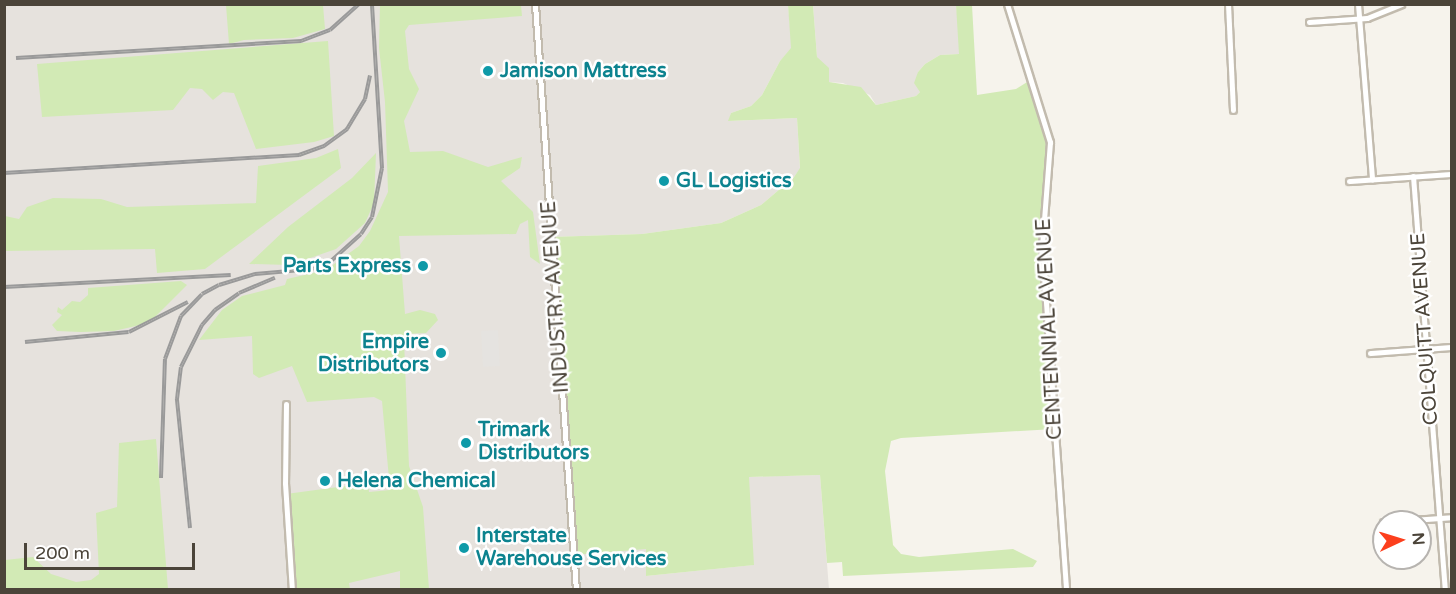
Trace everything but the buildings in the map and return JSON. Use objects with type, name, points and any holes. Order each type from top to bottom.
[{"type":"street","name":"INDUSTRY AVENUE","points":[[535,4],[576,590]]},
{"type":"street","name":"CENTENNIAL AVENUE","points":[[1008,4],[1050,142],[1042,245],[1066,590]]},
{"type":"street","points":[[1228,4],[1233,110]]},
{"type":"street","points":[[1358,4],[1372,179]]},
{"type":"street","points":[[1309,22],[1359,18],[1401,4]]},
{"type":"street","points":[[1349,181],[1452,174]]},
{"type":"street","name":"COLQUITT AVENUE","points":[[1413,176],[1445,590]]},
{"type":"street","points":[[1370,353],[1452,347]]},
{"type":"street","points":[[286,404],[285,483],[292,590]]},
{"type":"street","points":[[1432,519],[1452,517]]},
{"type":"shaded area","points":[[5,5],[788,5],[792,48],[780,61],[762,95],[751,106],[731,113],[729,121],[797,118],[800,169],[794,177],[761,205],[721,223],[642,234],[552,237],[647,549],[646,576],[753,565],[748,477],[820,475],[829,589],[5,589]]},
{"type":"shaded area","points":[[813,5],[956,5],[961,48],[959,54],[940,55],[925,64],[918,72],[920,92],[916,96],[876,105],[870,95],[843,83],[829,82],[817,57]]},
{"type":"shaded area","points":[[498,330],[500,366],[483,367],[481,331]]},
{"type":"green space","points":[[226,5],[323,5],[325,29],[293,38],[244,40],[229,44]]},
{"type":"green space","points":[[380,5],[521,5],[522,16],[409,25],[405,31],[409,69],[419,89],[404,121],[410,152],[443,151],[488,167],[522,157],[520,168],[501,181],[533,212],[540,264],[530,257],[528,220],[520,224],[516,234],[399,236],[405,314],[420,310],[435,314],[438,320],[426,333],[405,334],[404,340],[409,466],[423,507],[429,589],[400,589],[400,571],[349,583],[350,589],[292,589],[286,494],[368,483],[369,492],[390,490],[382,401],[374,397],[307,402],[292,366],[259,378],[253,374],[252,336],[199,340],[222,310],[242,296],[285,285],[287,279],[326,270],[359,246],[370,231],[388,192],[385,102],[379,48]]},
{"type":"green space","points":[[788,5],[813,5],[817,57],[829,68],[829,82],[861,87],[876,105],[916,96],[920,92],[914,83],[918,72],[925,64],[940,55],[959,54],[956,5],[972,5],[977,95],[1016,89],[1032,79],[1048,130],[1042,229],[1054,429],[901,438],[891,441],[885,471],[893,545],[901,554],[919,557],[1013,549],[1037,561],[1033,567],[843,576],[842,562],[827,563],[820,475],[749,477],[754,565],[646,576],[646,549],[574,555],[551,237],[642,234],[721,223],[761,205],[794,177],[800,168],[797,118],[728,121],[731,113],[751,106],[762,95],[780,61],[791,48]]},
{"type":"green space","points":[[328,41],[334,136],[314,142],[256,149],[234,93],[223,92],[213,100],[202,89],[190,88],[173,110],[42,117],[37,64]]},
{"type":"green space","points":[[338,149],[341,168],[205,269],[157,273],[155,249],[5,251],[5,216],[19,219],[27,207],[53,198],[101,199],[127,207],[256,203],[258,166],[316,158]]},
{"type":"green space","points":[[376,153],[374,203],[365,223],[336,249],[290,265],[249,264],[288,227],[352,178]]},
{"type":"green space","points":[[181,281],[187,285],[155,317],[140,325],[114,331],[81,332],[57,331],[52,325],[62,315],[57,312],[58,307],[62,310],[72,301],[80,302],[88,295],[88,288]]},
{"type":"green space","points":[[156,439],[168,589],[5,589],[5,560],[33,557],[51,574],[76,582],[91,580],[99,574],[96,513],[117,507],[119,443]]},
{"type":"railway","points":[[16,58],[301,41],[330,30],[359,4]]},
{"type":"railway","points":[[161,478],[165,359],[181,316],[202,294],[219,285],[255,274],[313,269],[331,261],[361,234],[372,217],[382,168],[372,4]]},
{"type":"railway","points":[[4,173],[299,155],[324,146],[347,129],[365,99],[370,76]]},
{"type":"railway","points":[[4,287],[231,275]]},
{"type":"railway","points":[[190,528],[177,399],[181,367],[202,325],[215,310],[239,293],[275,278]]},
{"type":"railway","points":[[25,342],[129,332],[188,302]]},
{"type":"place","name":"Jamison Mattress","points":[[488,71]]},
{"type":"place","name":"GL Logistics","points":[[664,181]]},
{"type":"place","name":"Parts Express","points":[[423,266]]},
{"type":"place","name":"Empire Distributors","points":[[441,353]]},
{"type":"place","name":"Trimark Distributors","points":[[466,443]]},
{"type":"place","name":"Helena Chemical","points":[[325,481]]},
{"type":"place","name":"Interstate Warehouse Services","points":[[464,548]]}]
